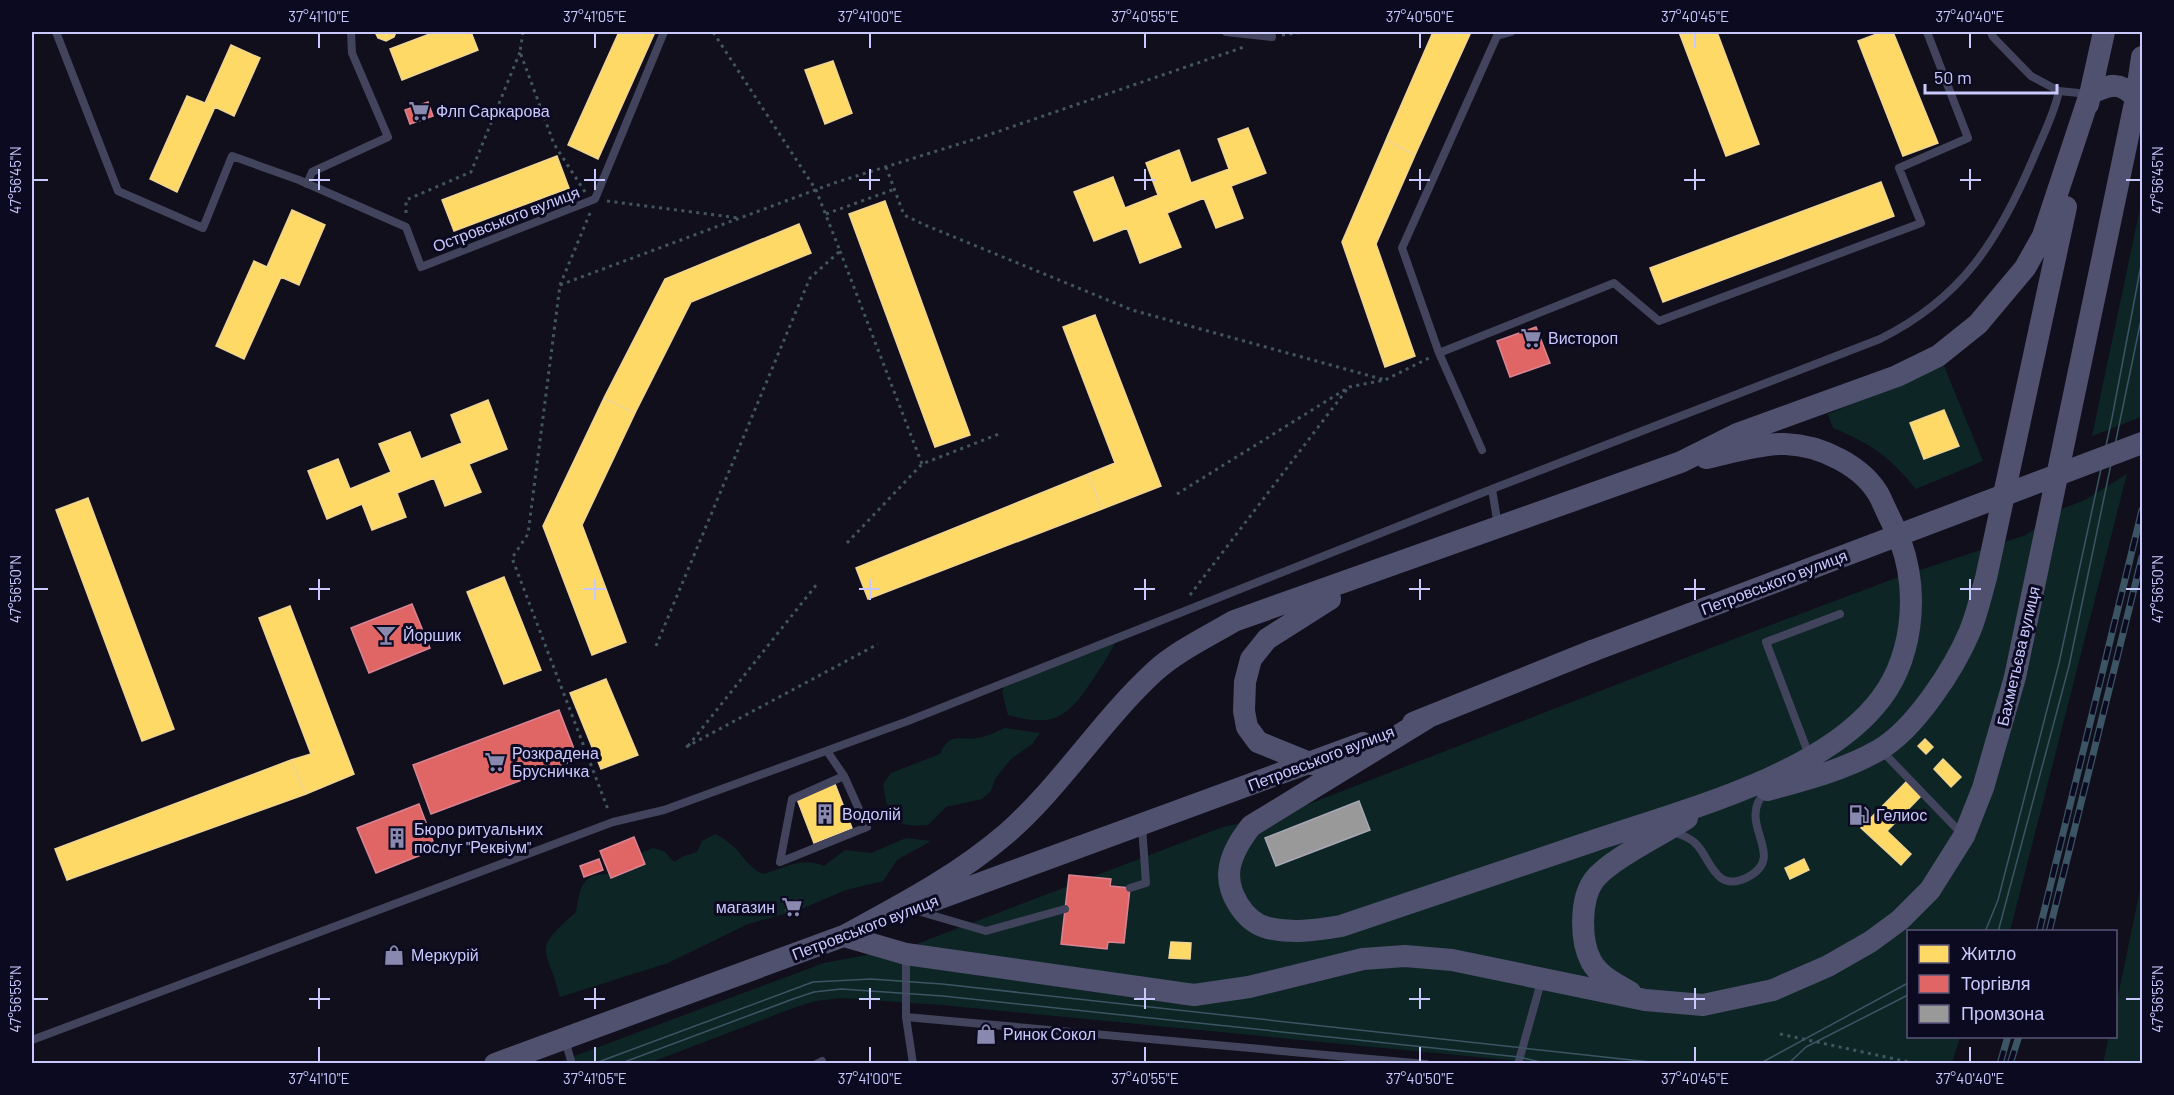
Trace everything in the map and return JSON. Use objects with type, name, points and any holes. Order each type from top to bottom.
[{"type":"main road","points":[[1645,1000],[1604,977],[1591,961],[1585,939],[1587,898],[1594,880],[1610,866],[1715,800],[1813,778],[1880,749],[1925,704],[1951,667],[1970,631],[1986,578],[2104,32]]},
{"type":"main road","name":"Бахметьєва вулиця","points":[[844,936],[906,954],[1194,995],[1249,987],[1363,959],[1404,956],[1452,960],[1645,1000],[1703,1005],[1773,990],[1828,966],[1870,942],[1900,920],[1930,890],[1964,836],[1983,788],[2015,677],[2136,98],[2142,57]]},
{"type":"main road","points":[[844,936],[924,893],[1008,833],[1056,781],[1088,741],[1156,670],[1181,651],[1234,621],[1393,567],[1498,526],[1681,462],[1737,434],[1897,376],[1938,356],[1978,324],[2025,268],[2043,236],[2090,94],[2110,84],[2126,87],[2136,98]]},
{"type":"main road","points":[[1427,718],[1251,826],[1240,840],[1229,869],[1233,893],[1251,919],[1265,927],[1302,932],[1341,926],[1715,800],[1811,759],[1839,741],[1876,705],[1899,668],[1912,614],[1910,586],[1900,542],[1877,491],[1853,468],[1827,452],[1784,443],[1681,462]]},
{"type":"main road","name":"Петровського вулиця","points":[[495,1064],[844,936],[1141,823],[1312,764],[1592,651],[2142,443]]},
{"type":"main road","points":[[1312,764],[1258,742],[1247,727],[1244,711],[1245,682],[1251,659],[1268,639],[1315,606],[1393,567]]},
{"type":"lane","points":[[56,32],[118,191],[203,228],[232,156],[307,184],[406,227]]},
{"type":"lane","points":[[307,184],[312,172],[388,137],[352,53],[351,32]]},
{"type":"lane","name":"Островського вулиця","points":[[406,227],[421,267],[593,200],[664,32]]},
{"type":"lane","points":[[1227,32],[1272,37]]},
{"type":"lane","points":[[1482,450],[1439,354],[1402,248],[1497,36],[1511,32]]},
{"type":"lane","points":[[1439,354],[1614,283],[1659,321],[1921,223],[1899,168],[1968,138],[1927,32]]},
{"type":"lane","points":[[1991,32],[1993,38],[2031,76],[2059,91],[2090,94]]},
{"type":"lane","points":[[32,1040],[613,822],[664,810],[827,751],[1492,489],[1828,361],[1914,322],[1946,295],[1987,250],[2025,178],[2056,105],[2059,91]]},
{"type":"lane","points":[[1492,489],[1498,526]]},
{"type":"lane","points":[[1811,759],[1766,642],[1840,614]]},
{"type":"lane","points":[[1880,749],[1964,836]]},
{"type":"lane","points":[[827,751],[844,776],[867,827],[780,862],[792,799],[844,776]]},
{"type":"lane","points":[[1668,830],[1696,843],[1716,874],[1725,879],[1736,880],[1747,877],[1756,871],[1762,861],[1764,850],[1755,821],[1754,809],[1757,800],[1767,790]]},
{"type":"lane","points":[[1130,888],[1146,883],[1141,823]]},
{"type":"lane","points":[[911,909],[986,931],[1065,909]]},
{"type":"lane","points":[[906,954],[906,1017],[913,1064]]},
{"type":"lane","points":[[1518,1064],[1541,980]]},
{"type":"lane","points":[[906,1017],[1426,1064]]},
{"type":"lane","points":[[564,1038],[572,1064]]},
{"type":"path","points":[[406,227],[406,200],[471,172],[520,52],[523,32]]},
{"type":"path","points":[[713,32],[816,190],[922,464]]},
{"type":"path","points":[[561,285],[886,166],[1272,37],[1304,32]]},
{"type":"path","points":[[520,52],[554,144],[593,200],[739,218]]},
{"type":"path","points":[[886,166],[904,215],[1132,310],[1384,380]]},
{"type":"path","points":[[826,214],[895,189]]},
{"type":"path","points":[[593,200],[561,285],[528,534],[512,558],[613,822]]},
{"type":"path","points":[[656,646],[810,278],[840,251]]},
{"type":"path","points":[[1177,494],[1349,387],[1384,380],[1439,354]]},
{"type":"path","points":[[1176,614],[1349,387]]},
{"type":"path","points":[[846,543],[922,464],[999,434]]},
{"type":"path","points":[[817,584],[687,747],[878,644]]},
{"type":"path","points":[[1780,1034],[1918,1064]]},
{"type":"green space","points":[[2142,199],[2141,417],[2092,436]]},
{"type":"green space","points":[[1944,366],[1983,461],[1916,489],[1879,452],[1833,428],[1828,414]]},
{"type":"green space","points":[[2127,474],[2010,930],[1907,930],[1907,1038],[1960,1038],[1952,1063],[1538,1063],[942,1005],[841,998],[816,1001],[796,1007],[649,1063],[553,1064],[824,963],[909,947],[1223,827],[1283,814],[1896,578],[2026,535],[2064,508],[2085,500]]},
{"type":"green space","points":[[1117,639],[1085,691],[1068,710],[1052,719],[1043,720],[1008,715],[1002,691],[1009,680]]},
{"type":"green space","points":[[1005,728],[1040,733],[1032,744],[1011,759],[995,779],[991,791],[982,799],[946,807],[928,825],[906,824],[894,818],[887,805],[883,784],[891,773],[940,754],[944,746],[953,739],[982,737]]},
{"type":"green space","points":[[715,834],[731,844],[751,866],[763,874],[786,866],[808,862],[824,866],[845,850],[871,853],[906,838],[931,841],[897,860],[883,881],[846,890],[799,910],[748,924],[668,963],[560,997],[547,958],[547,943],[552,935],[576,912],[584,883],[593,876],[611,874],[630,858],[653,848],[665,852],[674,862],[697,852],[702,841]]},
{"type":"green space","points":[[2142,880],[2142,1063],[2103,1063],[2109,1038],[2117,1038],[2117,1001]]},
{"type":"building: Житло","points":[[375,32],[396,32],[394,37],[386,41],[378,38]]},
{"type":"building: Житло","points":[[435,32],[471,32],[478,50],[402,80],[390,49]]},
{"type":"building: Житло","points":[[619,32],[655,32],[598,159],[568,145]]},
{"type":"building: Житло","points":[[1433,32],[1471,32],[1415,155],[1386,140]]},
{"type":"building: Житло","points":[[1679,32],[1717,32],[1759,144],[1726,156]]},
{"type":"building: Житло","points":[[1882,32],[1893,32],[1938,143],[1903,156],[1858,41]]},
{"type":"building: Житло","points":[[231,45],[260,58],[234,116],[215,107],[177,192],[150,179],[187,96],[205,103]]},
{"type":"building: Житло","points":[[833,61],[852,113],[825,124],[805,70]]},
{"type":"building: Житло","points":[[1248,128],[1266,173],[1231,186],[1243,218],[1216,228],[1204,198],[1167,213],[1181,247],[1140,263],[1127,228],[1094,241],[1074,192],[1113,177],[1125,208],[1158,195],[1146,163],[1179,150],[1191,183],[1229,169],[1218,139]]},
{"type":"building: Житло","points":[[1386,140],[1415,155],[1376,244],[1415,356],[1385,367],[1342,242]]},
{"type":"building: Житло","points":[[557,156],[569,188],[454,231],[442,200]]},
{"type":"building: Житло","points":[[1881,182],[1894,216],[1663,302],[1650,268]]},
{"type":"building: Житло","points":[[885,201],[970,435],[935,447],[849,214]]},
{"type":"building: Житло","points":[[292,210],[325,225],[299,285],[281,277],[244,359],[216,346],[254,261],[267,267]]},
{"type":"building: Житло","points":[[799,224],[811,253],[691,302],[635,413],[604,398],[665,279]]},
{"type":"building: Житло","points":[[1095,315],[1161,486],[1102,509],[1088,474],[1115,463],[1063,327]]},
{"type":"building: Житло","points":[[604,398],[635,413],[582,525],[626,642],[592,655],[543,526]]},
{"type":"building: Житло","points":[[488,400],[507,449],[469,464],[481,492],[445,506],[434,478],[397,493],[406,517],[372,530],[362,504],[327,519],[308,471],[338,459],[350,489],[391,472],[379,444],[410,432],[421,459],[462,443],[451,415]]},
{"type":"building: Житло","points":[[1944,410],[1959,446],[1924,459],[1910,423]]},
{"type":"building: Житло","points":[[1088,474],[1102,509],[868,599],[856,568]]},
{"type":"building: Житло","points":[[88,498],[174,729],[142,741],[56,510]]},
{"type":"building: Житло","points":[[504,577],[541,670],[504,684],[467,592]]},
{"type":"building: Житло","points":[[290,606],[354,774],[306,794],[291,760],[311,754],[259,618]]},
{"type":"building: Житло","points":[[606,679],[638,755],[601,769],[570,693]]},
{"type":"building: Житло","points":[[1925,739],[1933,747],[1926,754],[1918,746]]},
{"type":"building: Житло","points":[[1943,759],[1961,777],[1951,787],[1934,769]]},
{"type":"building: Житло","points":[[291,760],[306,794],[67,880],[55,849]]},
{"type":"building: Житло","points":[[1906,782],[1921,796],[1887,831],[1911,854],[1901,865],[1861,828]]},
{"type":"building: Житло","name":"Водолій","points":[[835,784],[852,828],[814,843],[797,799]]},
{"type":"building: Житло","points":[[1804,859],[1809,870],[1790,879],[1785,868]]},
{"type":"building: Житло","points":[[1171,942],[1191,943],[1190,959],[1169,958]]},
{"type":"building: Торгівля","points":[[428,102],[433,116],[410,124],[405,110]]},
{"type":"building: Торгівля","points":[[1536,327],[1550,363],[1510,377],[1497,341]]},
{"type":"building: Торгівля","points":[[412,604],[430,648],[369,673],[351,628]]},
{"type":"building: Торгівля","name":"Розкрадена Брусничка","points":[[559,710],[578,759],[431,814],[413,765]]},
{"type":"building: Торгівля","name":"Бюро ритуальних послуг \"Реквіум\"","points":[[419,804],[436,849],[376,873],[357,828]]},
{"type":"building: Торгівля","points":[[634,837],[645,864],[611,878],[600,851]]},
{"type":"building: Торгівля","points":[[599,859],[603,870],[584,877],[580,866]]},
{"type":"building: Торгівля","points":[[1069,875],[1111,879],[1110,886],[1130,888],[1124,943],[1108,942],[1107,949],[1061,944]]},
{"type":"building: Торгівля","name":"магазин","points":[[796,900],[799,910],[787,913],[785,903]]},
{"type":"building: Промзона","points":[[1359,801],[1370,830],[1276,866],[1265,838]]},
{"type":"tram line","points":[[1986,930],[1998,900],[2059,663],[2112,418],[2142,260]]},
{"type":"tram line","points":[[1999,930],[2069,666],[2142,315]]},
{"type":"tram line","points":[[593,1064],[813,982],[871,979],[942,984],[1668,1064]]},
{"type":"tram line","points":[[1759,1064],[1907,984]]},
{"type":"tram line","points":[[619,1064],[793,999],[814,992],[841,989],[943,996],[1519,1057],[1549,1064]]},
{"type":"tram line","points":[[1788,1064],[1806,1047],[1907,996]]},
{"type":"railway","points":[[2039,930],[2142,510]]},
{"type":"railway","points":[[2049,930],[2142,557]]},
{"type":"railway","points":[[2000,1064],[2007,1038]]},
{"type":"railway","points":[[2010,1064],[2018,1038]]},
{"type":"place","name":"Флп Саркарова","points":[[419,111]]},
{"type":"place","name":"Вистороп","points":[[1531,338]]},
{"type":"place","name":"Йоршик","points":[[386,635]]},
{"type":"place","name":"Розкрадена Брусничка","points":[[495,762]]},
{"type":"place","name":"Водолій","points":[[825,814]]},
{"type":"place","name":"Гелиос","points":[[1859,815]]},
{"type":"place","name":"Бюро ритуальних послуг \"Реквіум\"","points":[[397,838]]},
{"type":"place","name":"магазин","points":[[792,907]]},
{"type":"place","name":"Меркурій","points":[[394,955]]},
{"type":"place","name":"Ринок Сокол","points":[[986,1034]]}]
